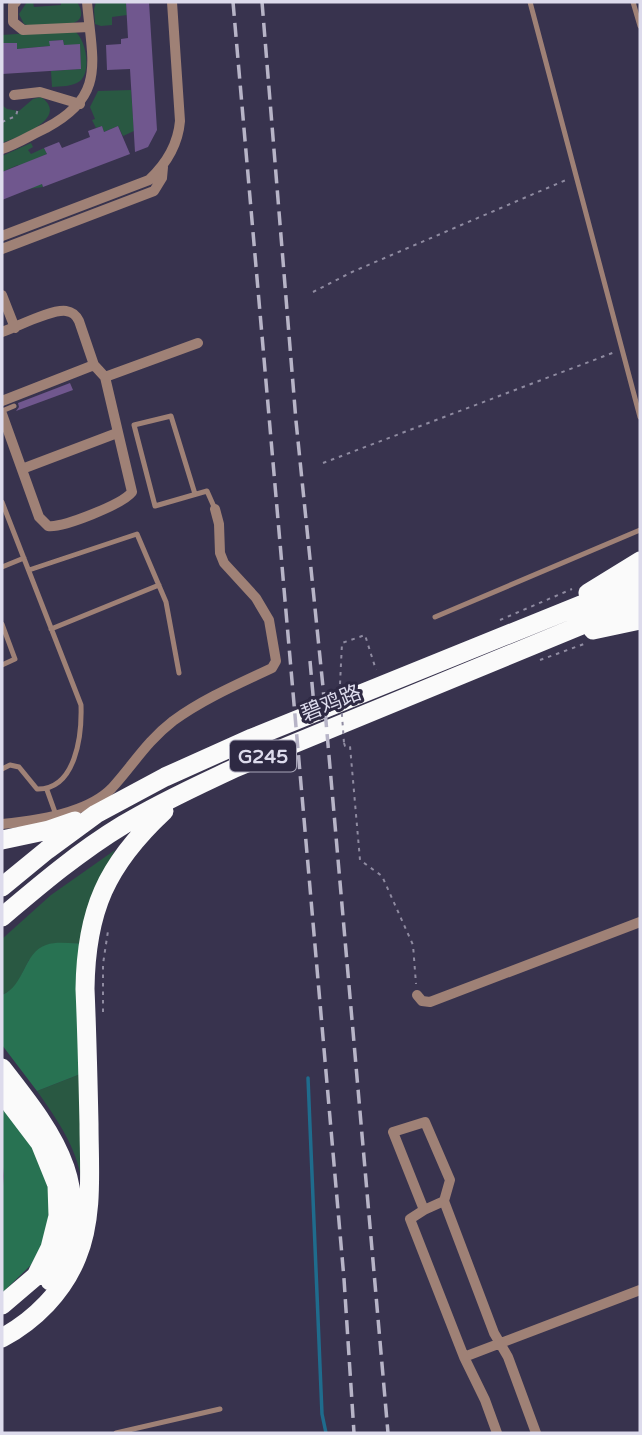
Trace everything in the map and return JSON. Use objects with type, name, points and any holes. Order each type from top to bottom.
[{"type":"highway","points":[[543,631],[640,561]]},
{"type":"highway","name":"G245","points":[[543,631],[640,581]]},
{"type":"highway","name":"G245","points":[[543,631],[640,601]]},
{"type":"highway","points":[[543,631],[640,620]]},
{"type":"highway","name":"碧鸡路","points":[[2,917],[52,874],[123,825],[189,790],[543,631]]},
{"type":"highway","name":"碧鸡路","points":[[2,887],[96,814],[165,777],[252,738],[543,631]]},
{"type":"highway","points":[[2,1338],[27,1322],[57,1291],[77,1256],[84,1233],[89,1182],[86,962],[90,935],[102,892],[132,842],[189,790]]},
{"type":"highway","points":[[2,840],[49,830],[96,814]]},
{"type":"highway","points":[[2,1068],[14,1100],[40,1143],[57,1185],[58,1216],[50,1248],[36,1276],[2,1305]]},
{"type":"highway","points":[[2,1322],[24,1308],[50,1281],[70,1230],[71,1190],[52,1137],[14,1100]]},
{"type":"street","points":[[16,2],[13,5],[13,22],[23,30],[89,27]]},
{"type":"street","points":[[2,149],[56,122],[80,104],[87,93],[92,72],[87,2]]},
{"type":"street","points":[[2,249],[154,191],[162,178],[163,167],[176,140],[180,121],[172,2]]},
{"type":"street","points":[[14,96],[40,92],[80,104]]},
{"type":"street","points":[[2,236],[149,180],[163,167]]},
{"type":"street","points":[[2,295],[15,328]]},
{"type":"street","points":[[2,332],[58,312],[71,312],[79,321],[94,365],[105,377],[132,492],[122,501],[61,525],[48,526],[43,522],[2,413]]},
{"type":"street","points":[[105,377],[198,343]]},
{"type":"street","points":[[2,401],[94,365]]},
{"type":"street","points":[[22,470],[117,433]]},
{"type":"street","points":[[2,824],[56,815],[91,802],[109,790],[136,755],[171,723],[202,702],[272,668],[275,663],[272,631],[264,608],[230,572],[220,553],[219,524],[215,509]]},
{"type":"street","points":[[417,995],[422,1001],[430,1002],[640,922]]},
{"type":"street","points":[[424,1210],[393,1132],[425,1122],[450,1180],[444,1201],[494,1333],[508,1357],[536,1433]]},
{"type":"street","points":[[444,1201],[410,1219],[497,1433]]},
{"type":"street","points":[[464,1357],[640,1290]]},
{"type":"lane","points":[[530,2],[640,416]]},
{"type":"lane","points":[[633,2],[640,26]]},
{"type":"lane","points":[[2,413],[14,406]]},
{"type":"lane","points":[[195,494],[171,416],[134,425],[155,506],[207,491],[215,509]]},
{"type":"lane","points":[[2,502],[81,705],[82,718],[69,771],[57,785],[47,790],[37,789],[19,767],[10,765],[2,769]]},
{"type":"lane","points":[[435,617],[640,530]]},
{"type":"lane","points":[[29,570],[136,534],[166,602],[179,673]]},
{"type":"lane","points":[[2,567],[24,558]]},
{"type":"lane","points":[[51,629],[159,585]]},
{"type":"lane","points":[[2,624],[15,659],[2,665]]},
{"type":"lane","points":[[47,790],[56,815]]},
{"type":"lane","points":[[116,1433],[220,1409]]},
{"type":"path","points":[[2,122],[16,116],[19,111],[14,96]]},
{"type":"path","points":[[313,292],[352,272],[577,176]]},
{"type":"path","points":[[323,463],[622,349]]},
{"type":"path","points":[[377,676],[365,635],[342,643],[340,688],[344,743],[345,746],[350,746],[360,860],[382,876],[413,945],[417,995]]},
{"type":"green space","points":[[27,2],[33,2],[34,7],[77,2],[80,18],[67,25],[30,26],[24,24],[19,14]]},
{"type":"green space","points":[[96,2],[126,2],[127,15],[112,17],[112,25],[95,24]]},
{"type":"green space","points":[[73,30],[84,47],[86,70],[80,81],[70,85],[52,87],[51,71],[81,69],[80,45],[64,45],[63,40],[50,41],[50,46],[17,49],[16,43],[3,43],[2,49],[2,35]]},
{"type":"green space","points":[[131,90],[134,131],[123,136],[118,126],[104,132],[102,126],[96,128],[90,107],[98,91]]},
{"type":"green space","points":[[41,97],[49,105],[50,112],[46,119],[29,132],[2,143],[2,105],[7,109],[19,111],[33,99]]},
{"type":"green space","points":[[31,143],[33,147],[28,150],[31,154],[44,148],[47,154],[33,160],[43,187],[28,189],[18,165],[2,172],[2,156]]},
{"type":"green space","points":[[115,850],[92,895],[81,943],[52,944],[29,960],[15,988],[2,995],[2,939],[51,895]]},
{"type":"green space","points":[[55,943],[81,943],[83,1073],[37,1091],[2,1045],[2,995],[15,985],[38,949]]},
{"type":"green space","points":[[83,1073],[82,1182],[71,1145],[37,1091]]},
{"type":"green space","points":[[2,1098],[30,1137],[51,1196],[46,1237],[31,1265],[2,1293],[4,1176]]},
{"type":"building","points":[[126,2],[149,2],[157,130],[148,147],[135,152],[130,69],[107,70],[106,45],[121,44],[121,39],[128,38]]},
{"type":"building","points":[[63,40],[64,45],[80,44],[81,69],[2,74],[2,43],[17,43],[17,49],[50,46],[49,41]]},
{"type":"building","points":[[102,126],[104,132],[118,126],[130,154],[2,200],[2,172],[47,154],[44,148],[59,142],[62,148],[90,137],[88,131]]},
{"type":"building","points":[[70,383],[73,390],[16,411],[18,403]]},
{"type":"waterway","points":[[308,1078],[322,1414],[326,1433]]},
{"type":"railway","points":[[233,2],[344,1279],[354,1433]]},
{"type":"railway","points":[[262,2],[296,421],[323,687],[388,1433]]},
{"type":"railway","points":[[310,661],[315,717]]}]
